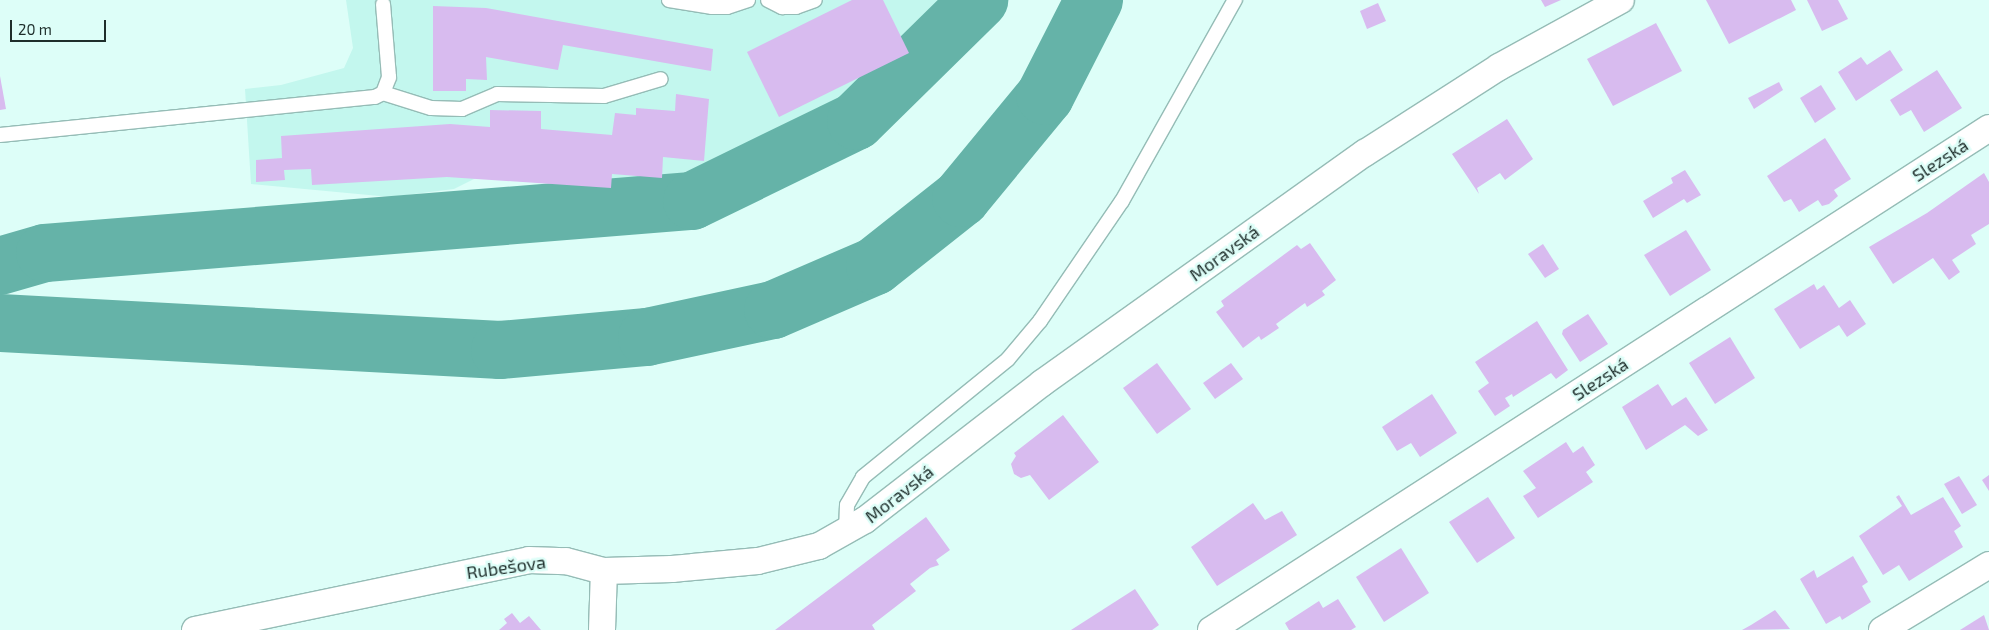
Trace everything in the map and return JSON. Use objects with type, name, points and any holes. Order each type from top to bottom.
[{"type":"street","name":"Moravská","points":[[846,533],[1042,383],[1365,153],[1507,63],[1621,0]]},
{"type":"street","name":"Slezská","points":[[1211,630],[1989,128]]},
{"type":"street","name":"Rubešova","points":[[195,630],[529,560],[566,561],[604,572],[758,561],[819,546],[846,533]]},
{"type":"street","points":[[1882,630],[1989,565]]},
{"type":"street","points":[[602,630],[604,572]]},
{"type":"lane","points":[[669,0],[727,7],[748,0]]},
{"type":"lane","points":[[768,0],[782,7],[796,7],[815,0]]},
{"type":"lane","points":[[846,533],[847,505],[863,477],[1008,359],[1040,321],[1122,201],[1235,0]]},
{"type":"lane","points":[[383,93],[389,77],[384,4]]},
{"type":"lane","points":[[0,135],[367,99],[383,93],[431,108],[462,109],[497,94],[604,96],[661,79]]},
{"type":"shaded area","points":[[346,0],[990,0],[908,66],[821,122],[663,180],[611,188],[476,178],[454,189],[390,197],[251,184],[245,89],[281,85],[344,68],[353,48]]},
{"type":"building","points":[[852,0],[883,0],[909,53],[779,117],[747,52]]},
{"type":"building","points":[[1541,0],[1561,0],[1545,7]]},
{"type":"building","points":[[1706,0],[1791,0],[1796,10],[1729,44]]},
{"type":"building","points":[[1807,0],[1838,0],[1848,19],[1822,31]]},
{"type":"building","points":[[1378,3],[1386,21],[1367,29],[1360,11]]},
{"type":"building","points":[[433,6],[486,8],[713,49],[711,71],[563,45],[558,70],[486,57],[487,80],[466,79],[466,91],[433,91]]},
{"type":"building","points":[[1656,23],[1682,71],[1613,106],[1587,59]]},
{"type":"building","points":[[1890,50],[1903,70],[1856,101],[1838,72],[1861,57],[1867,65]]},
{"type":"building","points":[[1937,70],[1962,108],[1924,132],[1911,110],[1900,116],[1890,100]]},
{"type":"building","points":[[0,76],[6,109],[0,110]]},
{"type":"building","points":[[1779,82],[1783,90],[1754,109],[1748,98]]},
{"type":"building","points":[[1821,85],[1836,109],[1815,123],[1800,98]]},
{"type":"building","points":[[676,94],[709,99],[704,161],[663,157],[662,178],[612,174],[611,188],[447,177],[312,185],[311,169],[284,170],[285,180],[256,182],[256,160],[282,158],[281,136],[450,124],[490,127],[490,110],[541,111],[541,129],[612,135],[615,113],[636,115],[636,108],[675,111]]},
{"type":"building","points":[[1507,119],[1533,159],[1505,180],[1500,173],[1477,188],[1479,194],[1452,154]]},
{"type":"building","points":[[1825,138],[1851,179],[1834,190],[1838,196],[1829,204],[1822,206],[1818,200],[1799,212],[1791,199],[1784,202],[1767,176]]},
{"type":"building","points":[[1685,170],[1701,195],[1687,203],[1684,199],[1653,218],[1643,201],[1673,183],[1671,178]]},
{"type":"building","points":[[1984,173],[1989,182],[1989,224],[1971,235],[1976,244],[1952,260],[1960,272],[1949,280],[1933,258],[1893,284],[1869,247],[1927,213]]},
{"type":"building","points":[[1686,230],[1711,270],[1670,296],[1644,255]]},
{"type":"building","points":[[1310,243],[1336,280],[1322,291],[1325,295],[1307,307],[1305,303],[1276,324],[1279,328],[1261,340],[1259,336],[1243,348],[1216,312],[1224,306],[1221,301],[1297,245],[1301,249]]},
{"type":"building","points":[[1543,244],[1559,269],[1545,278],[1528,254]]},
{"type":"building","points":[[1814,284],[1817,290],[1824,285],[1839,308],[1850,300],[1866,324],[1847,337],[1839,325],[1800,349],[1774,309]]},
{"type":"building","points":[[1588,314],[1608,344],[1580,362],[1562,334],[1563,330]]},
{"type":"building","points":[[1537,321],[1568,370],[1556,379],[1551,373],[1513,397],[1512,394],[1505,398],[1510,406],[1495,416],[1478,391],[1489,383],[1475,362]]},
{"type":"building","points":[[1730,337],[1755,378],[1715,404],[1689,363]]},
{"type":"building","points":[[1157,363],[1191,409],[1157,434],[1123,388]]},
{"type":"building","points":[[1231,363],[1243,379],[1215,399],[1203,383]]},
{"type":"building","points":[[1658,384],[1672,406],[1686,397],[1708,430],[1698,436],[1685,425],[1646,450],[1622,407]]},
{"type":"building","points":[[1432,394],[1457,433],[1420,457],[1411,443],[1397,451],[1382,427]]},
{"type":"building","points":[[1063,415],[1099,462],[1049,500],[1030,475],[1021,478],[1014,474],[1011,464],[1016,456],[1014,453]]},
{"type":"building","points":[[1566,442],[1573,453],[1583,446],[1595,465],[1586,472],[1593,482],[1538,518],[1523,496],[1536,488],[1523,471]]},
{"type":"building","points":[[1989,475],[1989,491],[1982,480]]},
{"type":"building","points":[[1959,476],[1977,505],[1962,514],[1944,484]]},
{"type":"building","points":[[1899,495],[1911,515],[1943,497],[1961,526],[1954,531],[1963,547],[1909,581],[1899,565],[1883,575],[1859,536],[1902,506],[1896,497]]},
{"type":"building","points":[[1488,497],[1515,538],[1477,563],[1449,522]]},
{"type":"building","points":[[1253,503],[1265,520],[1282,511],[1297,535],[1217,586],[1191,547]]},
{"type":"building","points":[[926,517],[950,550],[936,560],[939,565],[930,568],[910,584],[916,591],[872,625],[875,630],[775,630]]},
{"type":"building","points":[[1401,548],[1429,593],[1384,622],[1356,577]]},
{"type":"building","points":[[1853,556],[1868,582],[1862,586],[1871,602],[1842,620],[1840,616],[1826,624],[1800,579],[1814,570],[1817,578]]},
{"type":"building","points":[[1135,589],[1159,625],[1152,630],[1071,630]]},
{"type":"building","points":[[1338,599],[1356,627],[1351,630],[1289,630],[1285,623],[1319,601],[1323,608]]},
{"type":"building","points":[[1775,610],[1790,629],[1742,630],[1751,625]]},
{"type":"building","points":[[512,613],[520,623],[529,616],[541,630],[499,630],[507,623],[504,619]]},
{"type":"building","points":[[1984,615],[1989,630],[1960,630]]},
{"type":"waterway","points":[[0,266],[45,253],[692,201],[856,121],[979,0]]},
{"type":"waterway","points":[[0,323],[500,350],[647,337],[773,310],[875,266],[961,198],[1045,96],[1094,0]]}]
